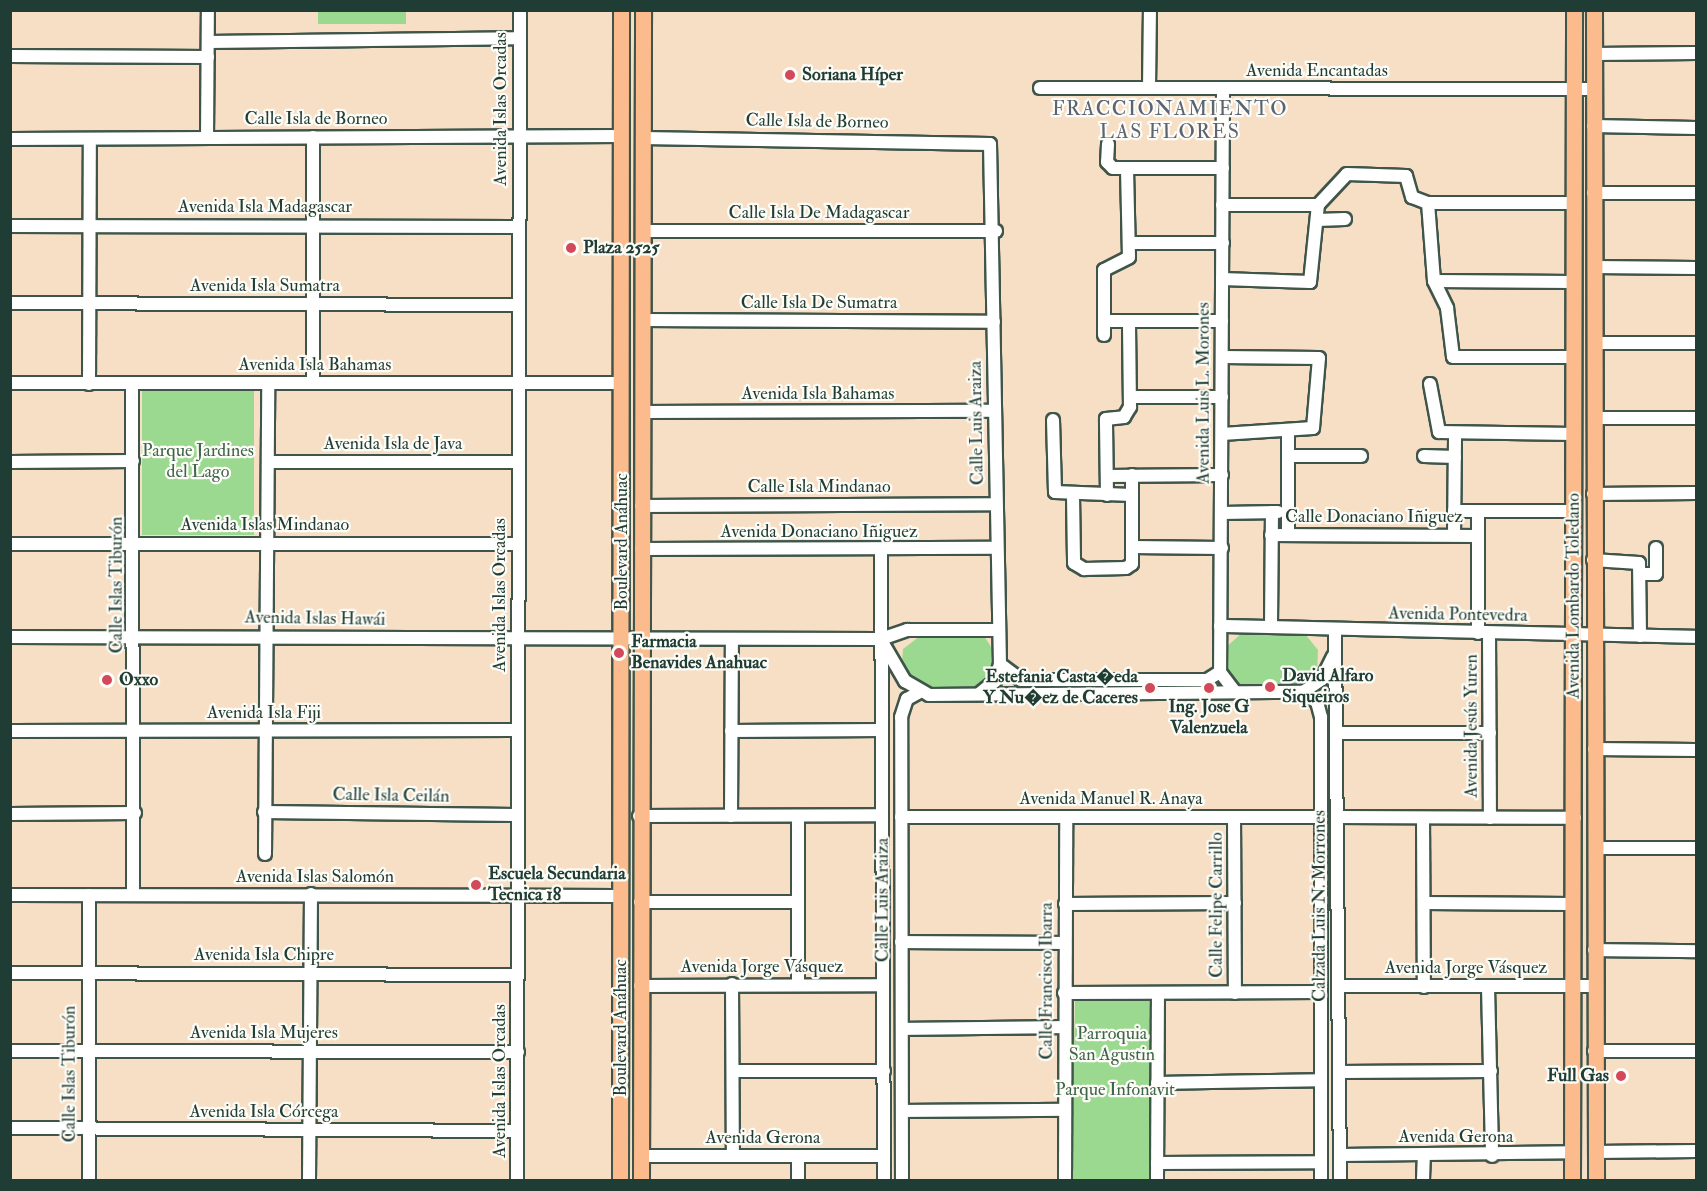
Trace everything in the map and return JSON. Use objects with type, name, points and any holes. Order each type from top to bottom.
[{"type":"main road","name":"Boulevard Anáhuac","points":[[620,1180],[621,10]]},
{"type":"main road","name":"Boulevard Anáhuac","points":[[641,1180],[639,816],[642,640],[644,10]]},
{"type":"main road","name":"Avenida Lombardo Toledano","points":[[1572,1180],[1576,635],[1573,282],[1574,10]]},
{"type":"main road","name":"Avenida Lombardo Toledano","points":[[1594,10],[1593,560],[1596,1180]]},
{"type":"main road","points":[[1574,384],[1593,384]]},
{"type":"street","points":[[207,138],[208,10]]},
{"type":"street","name":"Avenida Islas Orcadas","points":[[517,1180],[520,10]]},
{"type":"street","points":[[1149,88],[1150,10]]},
{"type":"street","points":[[208,42],[520,38]]},
{"type":"street","points":[[1594,54],[1696,52]]},
{"type":"street","points":[[10,56],[208,57]]},
{"type":"street","name":"Avenida Encantadas","points":[[1040,88],[1593,89]]},
{"type":"street","name":"Avenida Luis L. Morones","points":[[1220,672],[1223,88]]},
{"type":"street","points":[[1593,126],[1696,128]]},
{"type":"street","name":"Calle Isla de Borneo","points":[[10,139],[622,136]]},
{"type":"street","points":[[313,137],[313,383]]},
{"type":"street","name":"Calle Isla de Borneo","points":[[643,138],[990,144]]},
{"type":"street","points":[[89,384],[90,139]]},
{"type":"street","name":"Calle Luis Araiza","points":[[990,144],[996,231],[994,411],[1000,664]]},
{"type":"street","points":[[1108,144],[1108,166],[1223,168]]},
{"type":"street","points":[[1104,335],[1104,275],[1107,267],[1129,256],[1127,168]]},
{"type":"street","points":[[1222,279],[1310,282],[1318,205],[1347,174],[1406,176],[1412,197],[1428,203],[1573,203]]},
{"type":"street","points":[[1593,193],[1696,192]]},
{"type":"street","points":[[1428,203],[1434,281],[1447,308],[1453,357],[1574,357]]},
{"type":"street","points":[[1222,205],[1318,205]]},
{"type":"street","points":[[1317,220],[1345,219]]},
{"type":"street","name":"Avenida Isla Madagascar","points":[[10,226],[519,227]]},
{"type":"street","name":"Calle Isla De Madagascar","points":[[643,231],[996,231]]},
{"type":"street","points":[[1129,243],[1223,243]]},
{"type":"street","points":[[1594,267],[1696,268]]},
{"type":"street","points":[[1434,281],[1573,282]]},
{"type":"street","name":"Avenida Isla Sumatra","points":[[10,303],[519,305]]},
{"type":"street","name":"Calle Isla De Sumatra","points":[[643,320],[994,322]]},
{"type":"street","points":[[1105,321],[1222,321]]},
{"type":"street","points":[[1107,495],[1106,419],[1127,415],[1131,397],[1129,322]]},
{"type":"street","points":[[1594,343],[1696,343]]},
{"type":"street","points":[[1222,357],[1318,358],[1313,428],[1288,434],[1222,434]]},
{"type":"street","name":"Avenida Isla Bahamas","points":[[10,383],[620,383]]},
{"type":"street","points":[[265,854],[265,542],[268,383]]},
{"type":"street","name":"Calle Islas Tiburón","points":[[132,384],[136,543],[134,895]]},
{"type":"street","points":[[1430,384],[1434,426],[1439,432],[1574,434]]},
{"type":"street","points":[[1131,397],[1222,397]]},
{"type":"street","name":"Avenida Isla Bahamas","points":[[642,412],[994,411]]},
{"type":"street","points":[[1594,418],[1696,418]]},
{"type":"street","points":[[1053,420],[1055,492],[1073,496],[1132,495]]},
{"type":"street","points":[[1288,434],[1288,535]]},
{"type":"street","points":[[1454,535],[1455,434]]},
{"type":"street","points":[[1288,456],[1361,456]]},
{"type":"street","points":[[1424,456],[1455,457]]},
{"type":"street","points":[[10,462],[133,461]]},
{"type":"street","name":"Avenida Isla de Java","points":[[268,462],[518,462]]},
{"type":"street","points":[[1073,496],[1076,566],[1126,568],[1132,547],[1132,475]]},
{"type":"street","points":[[1107,476],[1222,476]]},
{"type":"street","points":[[1593,494],[1696,493]]},
{"type":"street","name":"Calle Isla Mindanao","points":[[641,506],[996,504]]},
{"type":"street","name":"Calle Donaciano Iñiguez","points":[[1454,511],[1575,511]]},
{"type":"street","name":"Avenida Jesús Yuren","points":[[1478,511],[1490,733],[1490,818]]},
{"type":"street","points":[[1271,625],[1272,512]]},
{"type":"street","name":"Calle Donaciano Iñiguez","points":[[1222,513],[1287,512]]},
{"type":"street","name":"Calle Donaciano Iñiguez","points":[[1271,535],[1478,536]]},
{"type":"street","name":"Avenida Islas Mindanao","points":[[10,544],[265,542],[519,544]]},
{"type":"street","points":[[1132,547],[1222,548]]},
{"type":"street","name":"Avenida Donaciano Iñiguez","points":[[641,549],[881,551],[996,548]]},
{"type":"street","points":[[1640,574],[1656,574],[1656,548]]},
{"type":"street","name":"Calle Luis Araiza","points":[[881,551],[880,815],[884,1180]]},
{"type":"street","points":[[1593,560],[1638,561],[1640,636]]},
{"type":"street","name":"Avenida Pontevedra","points":[[1220,626],[1271,625],[1335,632],[1696,637]]},
{"type":"street","points":[[642,640],[881,639],[907,630],[999,630]]},
{"type":"street","name":"Calzada Luis N. Morrones","points":[[1335,632],[1338,733],[1340,1180]]},
{"type":"street","name":"Avenida Islas Hawái","points":[[10,637],[642,640]]},
{"type":"street","points":[[881,639],[918,693],[1303,692],[1322,679],[1335,648]]},
{"type":"street","points":[[731,816],[732,640]]},
{"type":"street","points":[[980,693],[995,681],[1000,664],[1021,680],[1207,680],[1220,672],[1235,692]]},
{"type":"street","name":"Calzada Luis N. Morrones","points":[[1303,692],[1320,711],[1321,1180]]},
{"type":"street","name":"Calle Luis Araiza","points":[[902,1180],[901,717],[906,699],[918,693]]},
{"type":"street","name":"Avenida Isla Fiji","points":[[10,731],[518,730]]},
{"type":"street","points":[[731,731],[881,730]]},
{"type":"street","points":[[1338,733],[1490,733]]},
{"type":"street","points":[[1594,749],[1696,750]]},
{"type":"street","name":"Calle Isla Ceilán","points":[[264,812],[518,815]]},
{"type":"street","points":[[10,814],[135,813]]},
{"type":"street","points":[[639,816],[880,815]]},
{"type":"street","points":[[798,816],[798,985]]},
{"type":"street","name":"Avenida Manuel R. Anaya","points":[[901,817],[1321,817]]},
{"type":"street","name":"Calle Francisco Ibarra","points":[[1065,1180],[1066,817]]},
{"type":"street","name":"Calle Felipe Carrillo","points":[[1234,817],[1235,993]]},
{"type":"street","points":[[1337,817],[1575,818]]},
{"type":"street","points":[[1423,818],[1424,987]]},
{"type":"street","points":[[1321,845],[1337,845]]},
{"type":"street","points":[[1595,848],[1696,849]]},
{"type":"street","points":[[882,864],[901,863]]},
{"type":"street","points":[[309,1180],[311,894]]},
{"type":"street","name":"Avenida Islas Salomón","points":[[10,895],[619,896]]},
{"type":"street","name":"Calle Islas Tiburón","points":[[89,895],[89,1180]]},
{"type":"street","points":[[640,902],[798,902]]},
{"type":"street","points":[[1065,904],[1235,903]]},
{"type":"street","points":[[1424,903],[1574,904]]},
{"type":"street","points":[[901,942],[1065,943]]},
{"type":"street","points":[[1594,950],[1696,951]]},
{"type":"street","name":"Avenida Isla Chipre","points":[[10,973],[518,975]]},
{"type":"street","points":[[732,984],[733,1156]]},
{"type":"street","name":"Avenida Jorge Vásquez","points":[[640,986],[883,985]]},
{"type":"street","name":"Avenida Jorge Vásquez","points":[[1338,986],[1594,986]]},
{"type":"street","points":[[1488,987],[1492,1156]]},
{"type":"street","points":[[1064,993],[1320,992]]},
{"type":"street","points":[[1157,1180],[1158,994]]},
{"type":"street","points":[[902,1029],[1064,1028]]},
{"type":"street","name":"Avenida Isla Mujeres","points":[[10,1051],[518,1052]]},
{"type":"street","points":[[1594,1051],[1696,1051]]},
{"type":"street","points":[[733,1071],[884,1071]]},
{"type":"street","points":[[1339,1072],[1491,1071]]},
{"type":"street","points":[[1157,1083],[1321,1080]]},
{"type":"street","points":[[903,1111],[1065,1110]]},
{"type":"street","name":"Avenida Isla Córcega","points":[[10,1128],[517,1131]]},
{"type":"street","points":[[1596,1152],[1696,1151]]},
{"type":"street","name":"Avenida Gerona","points":[[1340,1155],[1492,1156],[1572,1152]]},
{"type":"street","name":"Avenida Gerona","points":[[641,1156],[884,1156]]},
{"type":"street","points":[[798,1156],[798,1180]]},
{"type":"street","points":[[1424,1156],[1424,1180]]},
{"type":"street","points":[[1157,1163],[1321,1162]]},
{"type":"green space","points":[[318,11],[406,11],[406,24],[318,24]]},
{"type":"green space","name":"Parque Jardines del Lago","points":[[142,390],[254,390],[254,535],[142,535]]},
{"type":"green space","points":[[1243,632],[1305,634],[1318,650],[1317,673],[1304,687],[1238,686],[1225,673],[1223,650]]},
{"type":"green space","points":[[924,633],[984,636],[997,656],[993,676],[976,689],[928,689],[910,682],[902,663],[903,649]]},
{"type":"green space","name":"Parque Infonavit","points":[[1075,999],[1155,1000],[1152,1180],[1072,1180]]},
{"type":"place","name":"Soriana Híper","points":[[790,75]]},
{"type":"place","name":"Plaza 2525","points":[[571,248]]},
{"type":"place","name":"Farmacia Benavides Anahuac","points":[[619,653]]},
{"type":"place","name":"Oxxo","points":[[107,680]]},
{"type":"place","name":"David Alfaro Siqueiros","points":[[1270,687]]},
{"type":"place","name":"Estefania Casta�eda Y Nu�ez de Caceres","points":[[1150,688]]},
{"type":"place","name":"Ing. Jose G Valenzuela","points":[[1209,688]]},
{"type":"place","name":"Escuela Secundaria Tecnica 18","points":[[476,885]]},
{"type":"place","name":"Full Gas","points":[[1621,1076]]},
{"type":"district","name":"FRACCIONAMIENTO LAS FLORES","points":[[1170,120]]},
{"type":"park label","name":"Parroquia San Agustin","points":[[1112,1045]]}]
